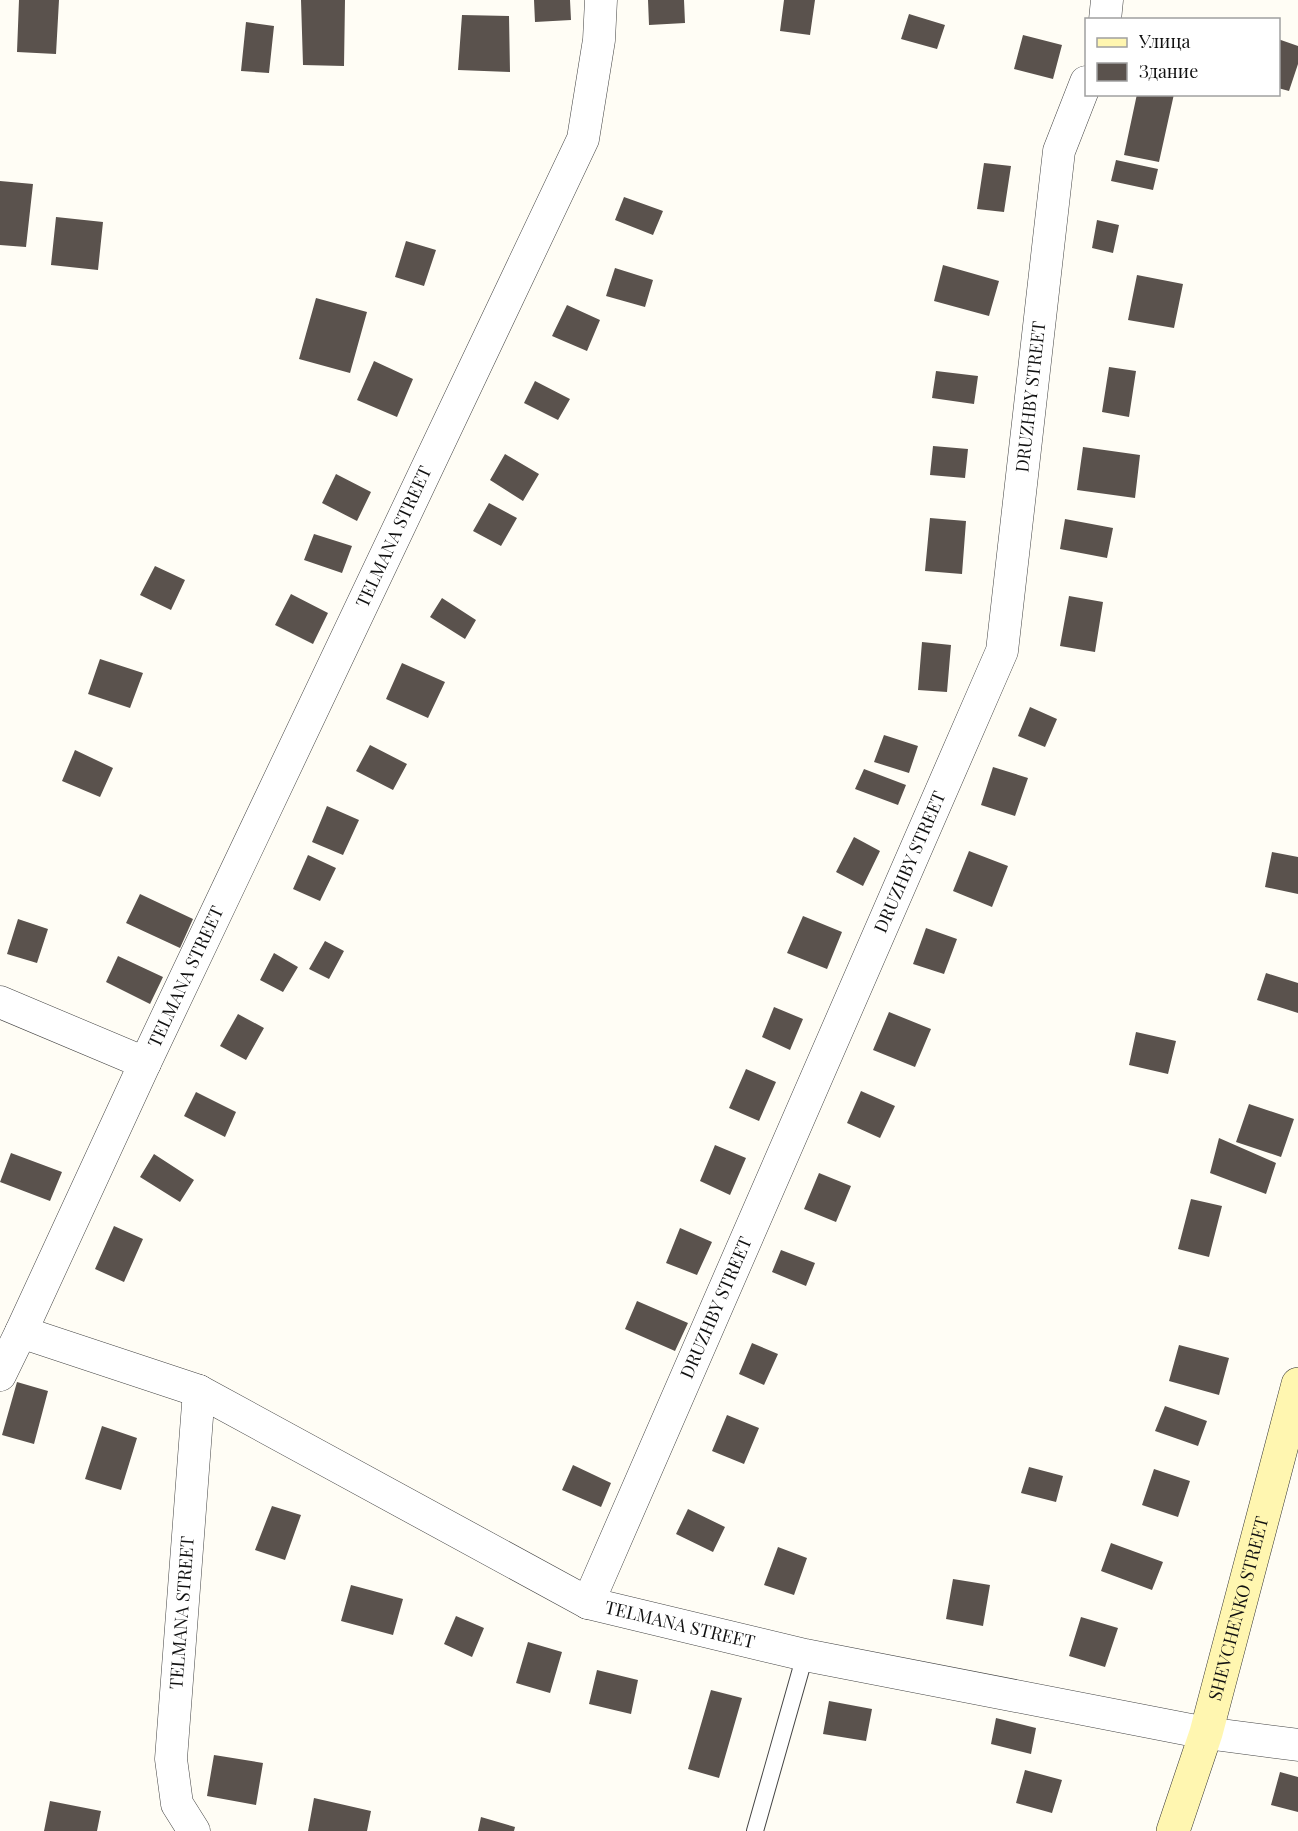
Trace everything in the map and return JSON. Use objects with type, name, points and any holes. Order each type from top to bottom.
[{"type":"main road","name":"SHEVCHENKO STREET","points":[[1173,1831],[1206,1733],[1298,1384]]},
{"type":"street","name":"TELMANA STREET","points":[[0,1375],[145,1063],[584,139],[599,40],[601,0]]},
{"type":"street","points":[[1104,18],[1107,0]]},
{"type":"street","name":"DRUZHBY STREET","points":[[588,1603],[1002,651],[1059,151],[1085,85]]},
{"type":"street","name":"TELMANA STREET","points":[[0,1002],[145,1063]]},
{"type":"street","name":"TELMANA STREET","points":[[21,1332],[199,1391],[588,1603],[806,1655],[1206,1733],[1298,1745]]},
{"type":"street","name":"TELMANA STREET","points":[[194,1831],[177,1804],[171,1759],[199,1391]]},
{"type":"lane","points":[[755,1831],[806,1655]]},
{"type":"building","points":[[19,0],[59,0],[56,54],[17,52]]},
{"type":"building","points":[[301,0],[345,0],[344,66],[303,65]]},
{"type":"building","points":[[534,0],[570,0],[571,20],[535,22]]},
{"type":"building","points":[[648,0],[684,0],[685,23],[649,25]]},
{"type":"building","points":[[784,0],[815,0],[810,35],[780,31]]},
{"type":"building","points":[[909,14],[945,25],[937,49],[901,39]]},
{"type":"building","points":[[462,15],[509,16],[510,72],[458,70]]},
{"type":"building","points":[[246,22],[274,26],[269,73],[241,71]]},
{"type":"building","points":[[1023,35],[1062,45],[1053,79],[1014,69]]},
{"type":"building","points":[[1280,40],[1298,46],[1298,64],[1289,91],[1280,89]]},
{"type":"building","points":[[1137,96],[1174,96],[1159,162],[1124,155]]},
{"type":"building","points":[[1116,160],[1158,169],[1153,190],[1111,181]]},
{"type":"building","points":[[984,163],[1011,166],[1004,212],[977,209]]},
{"type":"building","points":[[0,181],[33,184],[26,247],[0,245]]},
{"type":"building","points":[[624,197],[663,211],[653,235],[615,220]]},
{"type":"building","points":[[56,217],[103,222],[98,270],[51,265]]},
{"type":"building","points":[[1097,220],[1119,225],[1113,253],[1092,248]]},
{"type":"building","points":[[406,241],[436,250],[424,286],[395,277]]},
{"type":"building","points":[[943,265],[999,281],[989,316],[934,301]]},
{"type":"building","points":[[615,268],[653,280],[645,307],[606,296]]},
{"type":"building","points":[[1137,275],[1183,284],[1174,328],[1128,320]]},
{"type":"building","points":[[316,298],[367,312],[350,373],[299,359]]},
{"type":"building","points":[[567,305],[600,320],[587,351],[552,336]]},
{"type":"building","points":[[374,361],[413,379],[397,417],[357,400]]},
{"type":"building","points":[[1109,367],[1136,371],[1129,417],[1102,412]]},
{"type":"building","points":[[936,371],[978,376],[974,404],[932,398]]},
{"type":"building","points":[[535,381],[570,399],[558,420],[524,403]]},
{"type":"building","points":[[933,446],[968,449],[965,478],[930,475]]},
{"type":"building","points":[[1083,447],[1140,455],[1135,498],[1077,490]]},
{"type":"building","points":[[505,454],[539,474],[523,501],[490,480]]},
{"type":"building","points":[[336,474],[371,492],[357,521],[322,503]]},
{"type":"building","points":[[489,503],[517,518],[501,546],[473,531]]},
{"type":"building","points":[[930,518],[966,521],[962,574],[925,571]]},
{"type":"building","points":[[1065,519],[1113,528],[1107,558],[1060,549]]},
{"type":"building","points":[[314,534],[352,546],[342,573],[304,560]]},
{"type":"building","points":[[155,566],[185,580],[171,610],[140,595]]},
{"type":"building","points":[[291,594],[328,613],[313,644],[275,625]]},
{"type":"building","points":[[1069,596],[1103,602],[1095,652],[1060,646]]},
{"type":"building","points":[[442,598],[476,620],[465,639],[430,617]]},
{"type":"building","points":[[922,642],[951,645],[947,692],[918,690]]},
{"type":"building","points":[[100,659],[143,673],[130,708],[88,694]]},
{"type":"building","points":[[402,663],[445,682],[428,718],[386,699]]},
{"type":"building","points":[[1030,707],[1057,719],[1045,747],[1018,736]]},
{"type":"building","points":[[884,735],[918,746],[909,773],[874,762]]},
{"type":"building","points":[[370,745],[407,764],[393,790],[356,771]]},
{"type":"building","points":[[75,750],[113,768],[100,797],[62,781]]},
{"type":"building","points":[[993,767],[1028,778],[1015,816],[981,805]]},
{"type":"building","points":[[864,769],[906,785],[898,805],[855,789]]},
{"type":"building","points":[[327,806],[359,820],[343,855],[312,842]]},
{"type":"building","points":[[854,837],[880,851],[863,886],[836,872]]},
{"type":"building","points":[[969,851],[1008,866],[992,907],[953,891]]},
{"type":"building","points":[[1272,852],[1298,857],[1298,894],[1265,887]]},
{"type":"building","points":[[308,855],[336,868],[320,901],[293,889]]},
{"type":"building","points":[[140,894],[193,919],[180,948],[126,923]]},
{"type":"building","points":[[803,916],[842,932],[827,969],[787,953]]},
{"type":"building","points":[[18,919],[48,929],[37,963],[7,954]]},
{"type":"building","points":[[926,928],[957,939],[944,974],[913,964]]},
{"type":"building","points":[[325,941],[344,951],[329,979],[309,969]]},
{"type":"building","points":[[274,953],[298,967],[283,992],[260,980]]},
{"type":"building","points":[[118,956],[163,977],[150,1004],[106,982]]},
{"type":"building","points":[[1266,973],[1298,983],[1298,1013],[1257,1000]]},
{"type":"building","points":[[774,1007],[803,1019],[790,1050],[762,1037]]},
{"type":"building","points":[[889,1012],[931,1029],[915,1067],[873,1050]]},
{"type":"building","points":[[238,1014],[264,1028],[246,1060],[220,1046]]},
{"type":"building","points":[[1136,1032],[1176,1041],[1168,1074],[1129,1065]]},
{"type":"building","points":[[746,1069],[776,1082],[759,1121],[729,1108]]},
{"type":"building","points":[[861,1091],[895,1106],[880,1138],[847,1123]]},
{"type":"building","points":[[196,1092],[236,1112],[225,1137],[184,1116]]},
{"type":"building","points":[[1249,1104],[1294,1119],[1281,1157],[1236,1142]]},
{"type":"building","points":[[1219,1138],[1276,1163],[1266,1194],[1210,1173]]},
{"type":"building","points":[[715,1145],[746,1158],[730,1195],[700,1181]]},
{"type":"building","points":[[11,1153],[62,1172],[50,1201],[0,1182]]},
{"type":"building","points":[[154,1154],[194,1180],[180,1202],[140,1177]]},
{"type":"building","points":[[819,1173],[851,1186],[836,1222],[804,1209]]},
{"type":"building","points":[[1191,1199],[1222,1206],[1209,1257],[1178,1249]]},
{"type":"building","points":[[114,1226],[143,1239],[124,1282],[95,1269]]},
{"type":"building","points":[[680,1228],[712,1242],[697,1275],[666,1263]]},
{"type":"building","points":[[781,1250],[815,1263],[806,1286],[772,1272]]},
{"type":"building","points":[[637,1301],[688,1323],[675,1351],[625,1329]]},
{"type":"building","points":[[752,1343],[778,1354],[764,1385],[739,1374]]},
{"type":"building","points":[[1179,1345],[1229,1358],[1219,1395],[1169,1381]]},
{"type":"building","points":[[17,1382],[48,1391],[34,1444],[2,1435]]},
{"type":"building","points":[[1165,1406],[1207,1421],[1198,1446],[1155,1431]]},
{"type":"building","points":[[727,1415],[759,1428],[744,1464],[712,1451]]},
{"type":"building","points":[[102,1426],[137,1438],[121,1490],[85,1479]]},
{"type":"building","points":[[573,1465],[611,1483],[601,1507],[562,1490]]},
{"type":"building","points":[[1029,1467],[1063,1476],[1056,1502],[1021,1493]]},
{"type":"building","points":[[1154,1469],[1190,1481],[1178,1517],[1142,1505]]},
{"type":"building","points":[[272,1506],[301,1515],[285,1560],[255,1550]]},
{"type":"building","points":[[688,1509],[725,1527],[713,1552],[676,1534]]},
{"type":"building","points":[[1111,1543],[1163,1562],[1152,1590],[1101,1571]]},
{"type":"building","points":[[778,1547],[807,1558],[794,1595],[764,1585]]},
{"type":"building","points":[[953,1579],[990,1585],[983,1626],[946,1619]]},
{"type":"building","points":[[351,1585],[403,1599],[393,1635],[341,1621]]},
{"type":"building","points":[[456,1616],[484,1628],[472,1657],[444,1644]]},
{"type":"building","points":[[1081,1617],[1118,1628],[1105,1667],[1069,1656]]},
{"type":"building","points":[[528,1642],[562,1652],[550,1693],[516,1683]]},
{"type":"building","points":[[597,1670],[638,1680],[631,1714],[589,1704]]},
{"type":"building","points":[[711,1690],[742,1698],[719,1778],[688,1769]]},
{"type":"building","points":[[829,1701],[872,1709],[866,1741],[823,1734]]},
{"type":"building","points":[[996,1718],[1036,1728],[1031,1754],[991,1744]]},
{"type":"building","points":[[214,1755],[263,1763],[256,1805],[207,1796]]},
{"type":"building","points":[[1025,1770],[1062,1780],[1052,1813],[1016,1803]]},
{"type":"building","points":[[1280,1772],[1298,1777],[1298,1812],[1271,1805]]},
{"type":"building","points":[[314,1798],[371,1811],[367,1831],[308,1831]]},
{"type":"building","points":[[50,1801],[101,1811],[97,1831],[44,1831]]},
{"type":"building","points":[[481,1817],[515,1827],[514,1831],[478,1831]]}]
